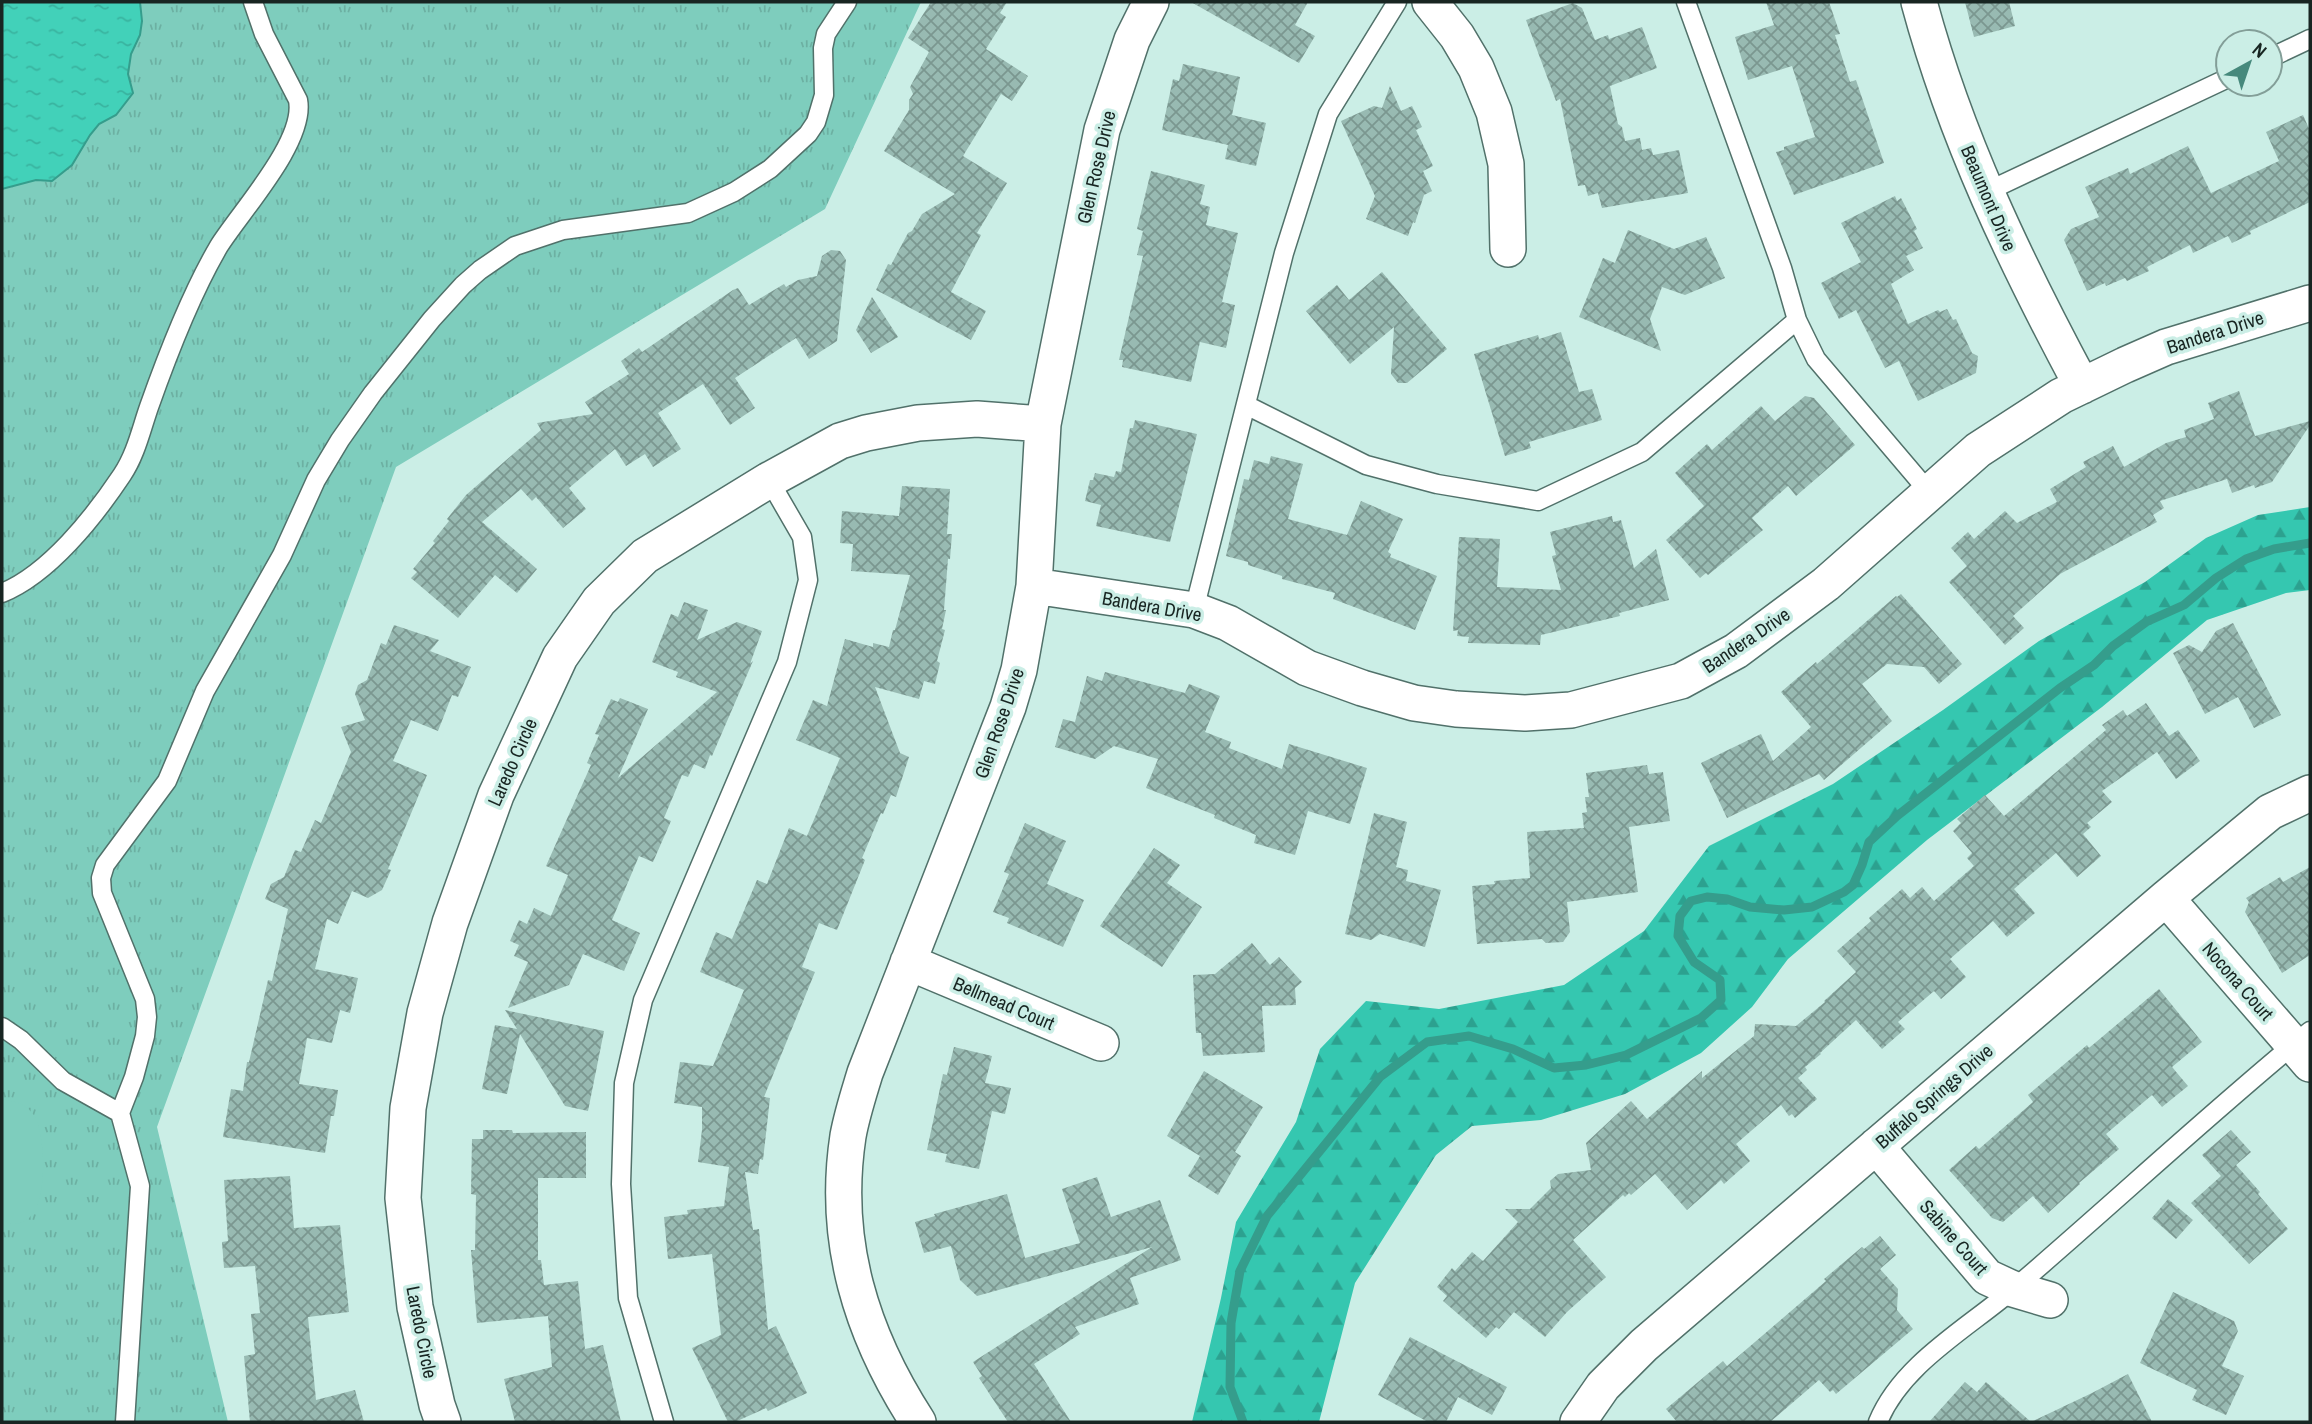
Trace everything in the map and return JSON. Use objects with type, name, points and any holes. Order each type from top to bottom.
[{"type":"street","name":"Glen Rose Drive","points":[[918,1422],[899,1393],[875,1346],[858,1298],[847,1240],[845,1194],[849,1134],[864,1073],[1008,707],[1019,670],[1034,586],[1043,424],[1102,130],[1132,40],[1151,2]]},
{"type":"street","points":[[1430,2],[1457,36],[1476,68],[1494,112],[1506,164],[1508,250]]},
{"type":"street","name":"Beaumont Drive","points":[[1919,2],[1934,59],[1970,155],[2019,266],[2082,386]]},
{"type":"street","name":"Bandera Drive","points":[[1034,586],[1194,610],[1228,623],[1307,668],[1414,704],[1525,713],[1570,710],[1681,681],[1736,651],[1826,584],[1989,442],[2043,407],[2166,347],[2310,303]]},
{"type":"street","name":"Laredo Circle","points":[[443,1422],[415,1307],[403,1198],[408,1108],[425,1013],[450,923],[496,795],[560,657],[599,601],[645,556],[769,480],[841,441],[866,433],[918,424],[977,419],[1043,424]]},
{"type":"street","name":"Buffalo Springs Drive","points":[[1578,1422],[1603,1386],[1644,1345],[2166,898],[2270,812],[2310,793]]},
{"type":"street","name":"Nocona Court","points":[[2166,898],[2305,1047]]},
{"type":"street","name":"Bellmead Court","points":[[908,962],[1101,1043]]},
{"type":"street","name":"Sabine Court","points":[[1876,1146],[1987,1277],[2013,1289],[2050,1300]]},
{"type":"lane","points":[[2,593],[23,581],[57,554],[123,473],[136,449],[165,367],[205,273],[291,136],[300,110],[298,100],[264,34],[253,2]]},
{"type":"lane","points":[[125,1422],[140,1186],[120,1113],[134,1077],[148,1017],[145,999],[102,893],[101,878],[105,865],[167,781],[205,691],[271,577],[316,480],[340,440],[404,354],[463,285],[515,246],[563,230],[688,213],[710,205],[754,181],[788,154],[816,122],[824,95],[823,48],[826,34],[847,2]]},
{"type":"lane","points":[[1194,610],[1284,253],[1328,114],[1397,2]]},
{"type":"lane","points":[[1686,2],[1782,268],[1797,320],[1816,359],[1929,492]]},
{"type":"lane","points":[[2284,51],[2310,39]]},
{"type":"lane","points":[[1986,192],[2214,85]]},
{"type":"lane","points":[[1246,405],[1366,465],[1437,484],[1538,501],[1642,452],[1797,320]]},
{"type":"lane","points":[[664,1422],[628,1298],[621,1184],[624,1083],[643,1000],[788,662],[808,580],[802,537],[769,480]]},
{"type":"lane","points":[[2,1027],[21,1040],[63,1081],[120,1113]]},
{"type":"lane","points":[[1878,1422],[1884,1406],[1921,1363],[2305,1047]]},
{"type":"green space","points":[[2,2],[921,2],[825,209],[396,467],[157,1127],[228,1422],[2,1422]]},
{"type":"green space","points":[[2310,507],[2310,590],[2286,593],[2207,620],[2102,707],[1927,840],[1788,959],[1752,1007],[1701,1053],[1625,1094],[1541,1120],[1472,1126],[1436,1155],[1355,1283],[1319,1422],[1192,1422],[1236,1222],[1296,1122],[1320,1049],[1366,1001],[1439,1009],[1564,985],[1644,931],[1709,846],[1833,784],[2039,641],[2145,582],[2206,538],[2258,515]]},
{"type":"green space","points":[[2,1100],[21,1104],[29,1109],[35,1117],[42,1147],[42,1186],[37,1204],[30,1217],[18,1223],[2,1220]]},
{"type":"water","points":[[2,2],[140,2],[142,21],[140,35],[131,54],[128,74],[133,93],[116,115],[99,124],[72,165],[52,181],[36,180],[2,189]]},
{"type":"building","points":[[931,2],[1007,2],[1000,13],[1006,17],[986,49],[1028,76],[1012,101],[1001,94],[963,156],[1007,183],[977,233],[981,235],[951,292],[986,311],[971,340],[876,290],[888,264],[891,265],[922,214],[955,194],[884,151],[909,110],[909,100],[913,94],[910,87],[929,52],[908,38]]},
{"type":"building","points":[[1191,2],[1308,2],[1295,25],[1315,36],[1299,63]]},
{"type":"building","points":[[1766,2],[1829,2],[1840,34],[1835,35],[1850,82],[1856,80],[1884,163],[1794,195],[1776,152],[1815,137],[1792,66],[1748,80],[1735,37],[1774,25]]},
{"type":"building","points":[[1965,2],[2009,2],[2015,26],[1974,37]]},
{"type":"building","points":[[1573,3],[1582,8],[1595,40],[1608,35],[1609,39],[1642,27],[1657,68],[1610,86],[1618,124],[1622,127],[1625,141],[1640,138],[1642,150],[1651,148],[1653,155],[1679,150],[1688,193],[1602,208],[1598,193],[1588,196],[1585,185],[1578,186],[1560,99],[1556,101],[1526,20]]},
{"type":"building","points":[[1183,64],[1240,77],[1232,115],[1266,123],[1256,166],[1225,159],[1228,145],[1162,130],[1173,79],[1179,81]]},
{"type":"building","points":[[1390,86],[1401,111],[1412,106],[1422,127],[1416,130],[1433,166],[1423,171],[1432,191],[1424,195],[1408,236],[1366,219],[1375,196],[1341,121],[1374,106],[1382,108]]},
{"type":"building","points":[[2303,115],[2310,131],[2310,202],[2250,231],[2251,234],[2232,243],[2228,236],[2193,253],[2190,245],[2147,267],[2149,271],[2127,281],[2125,278],[2106,286],[2105,283],[2087,291],[2064,240],[2071,229],[2099,217],[2085,187],[2128,168],[2130,174],[2188,146],[2211,193],[2279,161],[2266,132]]},
{"type":"building","points":[[1151,171],[1205,185],[1200,204],[1210,207],[1206,225],[1238,233],[1222,302],[1235,305],[1226,348],[1200,342],[1191,382],[1122,367],[1123,360],[1119,360],[1143,256],[1137,255],[1143,231],[1137,229]]},
{"type":"building","points":[[1895,196],[1897,201],[1901,198],[1917,229],[1914,231],[1923,248],[1906,256],[1914,270],[1891,284],[1908,324],[1938,310],[1940,312],[1947,309],[1953,320],[1956,319],[1972,353],[1978,356],[1976,373],[1918,401],[1899,361],[1885,368],[1856,310],[1839,319],[1821,283],[1861,262],[1841,223]]},
{"type":"building","points":[[1628,230],[1674,249],[1706,237],[1725,278],[1685,295],[1662,287],[1650,319],[1661,351],[1579,317],[1603,258],[1615,263]]},
{"type":"building","points":[[831,250],[840,251],[846,260],[837,341],[809,359],[796,338],[735,378],[755,408],[730,425],[703,384],[658,413],[681,449],[653,467],[645,454],[626,466],[615,449],[569,488],[586,509],[563,528],[536,497],[532,501],[521,489],[482,522],[537,569],[517,593],[495,575],[458,618],[411,578],[417,572],[413,569],[435,543],[433,541],[449,521],[447,519],[466,495],[541,430],[537,423],[593,414],[585,402],[629,374],[621,361],[639,348],[642,352],[733,290],[738,288],[749,305],[784,284],[786,287],[798,280],[817,276],[822,256]]},
{"type":"building","points":[[1382,272],[1447,349],[1407,383],[1398,383],[1391,374],[1394,327],[1350,364],[1306,311],[1337,285],[1349,300]]},
{"type":"building","points":[[872,297],[898,337],[871,353],[856,330]]},
{"type":"building","points":[[1561,332],[1579,392],[1592,389],[1602,420],[1529,442],[1531,448],[1505,456],[1474,354],[1538,335],[1539,339]]},
{"type":"building","points":[[2239,391],[2255,436],[2310,421],[2310,425],[2272,482],[2232,493],[2227,479],[2160,501],[2164,508],[2153,515],[2157,522],[2060,574],[2013,616],[2024,628],[2005,645],[1949,582],[1967,566],[1951,548],[1968,532],[1974,539],[2005,511],[2017,523],[2057,502],[2050,489],[2086,467],[2083,462],[2113,446],[2124,467],[2166,443],[2186,437],[2184,430],[2214,419],[2208,403]]},
{"type":"building","points":[[1805,396],[1814,398],[1855,445],[1796,496],[1788,486],[1752,518],[1763,530],[1708,575],[1706,573],[1700,578],[1666,540],[1704,506],[1675,473],[1707,444],[1712,450],[1761,406],[1775,421]]},
{"type":"building","points":[[1135,420],[1197,434],[1170,542],[1096,526],[1101,505],[1085,501],[1090,480],[1093,480],[1095,473],[1114,477],[1116,471],[1121,472],[1130,428],[1133,428]]},
{"type":"building","points":[[1271,456],[1303,464],[1288,519],[1347,535],[1361,501],[1403,519],[1388,552],[1390,557],[1437,576],[1415,630],[1333,599],[1335,593],[1282,579],[1282,576],[1248,565],[1248,562],[1226,556],[1244,479],[1249,480],[1254,460],[1269,464]]},
{"type":"building","points":[[902,486],[950,489],[947,534],[952,534],[942,629],[945,630],[937,661],[940,663],[935,684],[924,681],[919,699],[875,687],[900,753],[909,757],[896,797],[891,795],[862,858],[865,860],[837,930],[819,923],[802,967],[815,972],[764,1097],[770,1098],[763,1160],[760,1159],[758,1174],[745,1172],[753,1230],[759,1229],[768,1330],[776,1326],[807,1393],[768,1411],[766,1408],[735,1422],[728,1422],[692,1348],[721,1335],[712,1254],[668,1259],[664,1217],[688,1214],[687,1210],[724,1206],[729,1167],[698,1162],[702,1107],[674,1103],[680,1062],[713,1066],[744,990],[700,972],[716,932],[732,939],[757,880],[767,884],[789,828],[807,836],[840,758],[796,740],[813,700],[827,706],[845,639],[873,647],[873,643],[889,647],[895,630],[910,575],[851,571],[853,544],[840,543],[842,511],[899,516]]},
{"type":"building","points":[[1612,516],[1613,522],[1621,520],[1634,568],[1656,549],[1669,600],[1619,613],[1620,616],[1541,635],[1540,645],[1468,643],[1469,637],[1457,636],[1458,630],[1453,631],[1459,537],[1500,539],[1497,587],[1561,590],[1552,556],[1556,555],[1550,532]]},
{"type":"building","points":[[1901,594],[1962,664],[1939,684],[1924,667],[1887,664],[1862,684],[1892,721],[1824,780],[1819,774],[1727,818],[1701,763],[1761,734],[1773,761],[1811,727],[1781,692]]},
{"type":"building","points":[[684,602],[708,610],[697,640],[737,622],[762,631],[750,664],[753,661],[712,756],[710,755],[705,769],[694,764],[688,777],[682,775],[664,818],[671,821],[653,862],[639,856],[612,920],[640,933],[624,971],[583,954],[569,985],[508,1008],[528,962],[514,956],[519,945],[510,941],[519,920],[527,924],[534,908],[551,916],[568,875],[546,866],[591,765],[587,763],[599,735],[595,734],[611,699],[618,702],[620,698],[648,709],[618,778],[717,692],[676,677],[678,672],[652,662],[671,614],[678,617]]},
{"type":"building","points":[[2233,623],[2281,715],[2254,728],[2238,697],[2205,714],[2173,653],[2189,645],[2202,652],[2216,631]]},
{"type":"building","points":[[394,625],[439,640],[430,651],[471,667],[458,697],[452,695],[438,731],[411,720],[393,761],[427,775],[382,890],[368,898],[352,891],[338,924],[327,919],[315,969],[358,978],[350,1013],[340,1010],[332,1043],[307,1038],[299,1084],[338,1090],[325,1153],[223,1137],[231,1089],[243,1091],[247,1062],[268,980],[272,981],[288,909],[265,899],[271,884],[284,877],[295,850],[301,852],[315,820],[321,823],[351,752],[341,727],[365,720],[355,694],[358,685],[367,680],[381,643],[386,645]]},
{"type":"building","points":[[1105,672],[1185,693],[1189,684],[1220,696],[1205,732],[1231,742],[1229,748],[1282,769],[1289,744],[1367,768],[1350,824],[1308,811],[1295,855],[1254,843],[1256,835],[1214,818],[1215,815],[1146,788],[1158,759],[1114,746],[1095,759],[1055,747],[1063,719],[1075,722],[1087,676],[1102,681]]},
{"type":"building","points":[[2146,703],[2169,736],[2178,730],[2200,761],[2176,779],[2157,752],[2102,791],[2112,802],[2087,823],[2091,827],[2083,834],[2101,856],[2077,877],[2056,853],[2014,889],[2035,913],[2007,937],[1993,921],[1950,959],[1966,977],[1941,999],[1934,991],[1898,1022],[1905,1029],[1882,1049],[1856,1020],[1805,1067],[1807,1070],[1798,1078],[1817,1099],[1795,1118],[1792,1114],[1789,1116],[1781,1105],[1736,1144],[1750,1161],[1724,1184],[1721,1180],[1687,1210],[1655,1174],[1631,1195],[1623,1195],[1573,1240],[1606,1277],[1567,1312],[1545,1337],[1514,1312],[1499,1329],[1496,1327],[1486,1338],[1443,1301],[1447,1296],[1437,1287],[1452,1268],[1455,1271],[1472,1252],[1483,1261],[1518,1222],[1505,1209],[1530,1209],[1551,1188],[1550,1181],[1558,1174],[1591,1170],[1586,1143],[1631,1101],[1647,1119],[1702,1071],[1702,1078],[1754,1036],[1755,1024],[1796,1026],[1856,972],[1837,951],[1871,921],[1869,918],[1902,889],[1910,898],[1922,887],[1934,901],[1974,866],[1967,858],[1972,853],[1953,831],[1961,823],[1957,819],[1985,795],[2004,816],[2106,730],[2102,725],[2123,710],[2127,716]]},
{"type":"building","points":[[1647,765],[1649,774],[1663,772],[1670,821],[1629,827],[1638,892],[1567,902],[1570,932],[1563,942],[1546,943],[1542,939],[1477,944],[1472,886],[1530,878],[1527,832],[1584,828],[1582,813],[1587,812],[1585,797],[1589,797],[1586,773]]},
{"type":"building","points":[[1374,813],[1407,822],[1396,867],[1408,870],[1406,881],[1441,890],[1425,947],[1380,934],[1371,940],[1345,934]]},
{"type":"building","points":[[1025,823],[1066,841],[1047,884],[1084,900],[1063,947],[1007,923],[1009,918],[993,912],[1009,874],[1004,872]]},
{"type":"building","points":[[1154,848],[1180,865],[1167,883],[1202,907],[1162,967],[1100,926]]},
{"type":"building","points":[[2310,867],[2310,955],[2282,973],[2245,912],[2249,902],[2246,898],[2280,877],[2283,882]]},
{"type":"building","points":[[1252,943],[1270,965],[1279,957],[1302,982],[1295,988],[1296,1005],[1262,1006],[1265,1052],[1203,1056],[1201,1033],[1196,1033],[1193,975],[1215,974]]},
{"type":"building","points":[[2159,989],[2202,1042],[2172,1067],[2188,1086],[2162,1107],[2152,1095],[2106,1134],[2119,1149],[2048,1213],[2033,1196],[2003,1222],[1992,1218],[1949,1170],[1976,1146],[1979,1149],[2033,1102],[2028,1095]]},
{"type":"building","points":[[505,1010],[604,1031],[588,1111],[565,1106],[520,1034],[507,1094],[482,1089],[495,1025],[517,1029]]},
{"type":"building","points":[[954,1047],[992,1056],[985,1083],[1011,1088],[1005,1114],[992,1111],[979,1169],[945,1162],[947,1154],[927,1150],[943,1074],[947,1075]]},
{"type":"building","points":[[1204,1071],[1263,1107],[1235,1152],[1241,1156],[1218,1195],[1188,1176],[1200,1156],[1167,1136]]},
{"type":"building","points":[[483,1130],[512,1130],[513,1133],[586,1132],[586,1178],[538,1178],[538,1260],[541,1260],[544,1285],[578,1281],[585,1349],[603,1345],[621,1422],[515,1422],[504,1379],[552,1367],[548,1316],[477,1323],[471,1250],[475,1250],[476,1195],[471,1194],[472,1139],[483,1139]]},
{"type":"building","points":[[2231,1130],[2251,1152],[2236,1165],[2288,1229],[2249,1264],[2191,1203],[2221,1176],[2202,1155]]},
{"type":"building","points":[[290,1176],[294,1228],[340,1225],[349,1312],[308,1317],[316,1400],[355,1390],[364,1422],[250,1422],[244,1356],[255,1354],[251,1314],[260,1313],[255,1266],[224,1268],[222,1242],[228,1241],[224,1180]]},
{"type":"building","points":[[1097,1177],[1111,1217],[1160,1200],[1181,1260],[1130,1278],[1139,1304],[1075,1327],[1080,1334],[1034,1364],[1071,1422],[1008,1422],[979,1378],[982,1376],[973,1362],[1152,1247],[977,1296],[960,1280],[951,1246],[924,1253],[915,1222],[935,1216],[934,1214],[1007,1194],[1025,1258],[1080,1243],[1062,1189]]},
{"type":"building","points":[[2168,1199],[2193,1220],[2176,1239],[2152,1218]]},
{"type":"building","points":[[1880,1236],[1896,1255],[1880,1269],[1898,1289],[1897,1310],[1913,1329],[1836,1394],[1833,1390],[1830,1392],[1819,1380],[1770,1422],[1677,1422],[1666,1409],[1723,1361],[1727,1366],[1826,1281],[1824,1279],[1862,1247],[1864,1249]]},
{"type":"building","points":[[2173,1292],[2234,1321],[2238,1331],[2222,1366],[2244,1376],[2226,1415],[2192,1400],[2197,1390],[2140,1363]]},
{"type":"building","points":[[1410,1337],[1507,1387],[1492,1415],[1458,1397],[1446,1422],[1428,1422],[1378,1395]]},
{"type":"building","points":[[2128,1374],[2152,1422],[2031,1422],[2092,1393]]},
{"type":"building","points":[[1965,1382],[1977,1392],[1986,1382],[2031,1422],[1929,1422]]},
{"type":"waterway","points":[[1243,1422],[1230,1387],[1231,1323],[1240,1271],[1267,1216],[1380,1077],[1427,1042],[1469,1036],[1513,1049],[1554,1068],[1586,1065],[1626,1055],[1701,1018],[1721,1000],[1720,980],[1694,962],[1678,936],[1680,916],[1691,901],[1707,897],[1727,899],[1750,907],[1784,910],[1812,907],[1844,892],[1853,885],[1869,842],[1897,816],[2060,688],[2094,665],[2113,646],[2146,622],[2184,605],[2216,578],[2246,559],[2274,549],[2310,543]]}]
